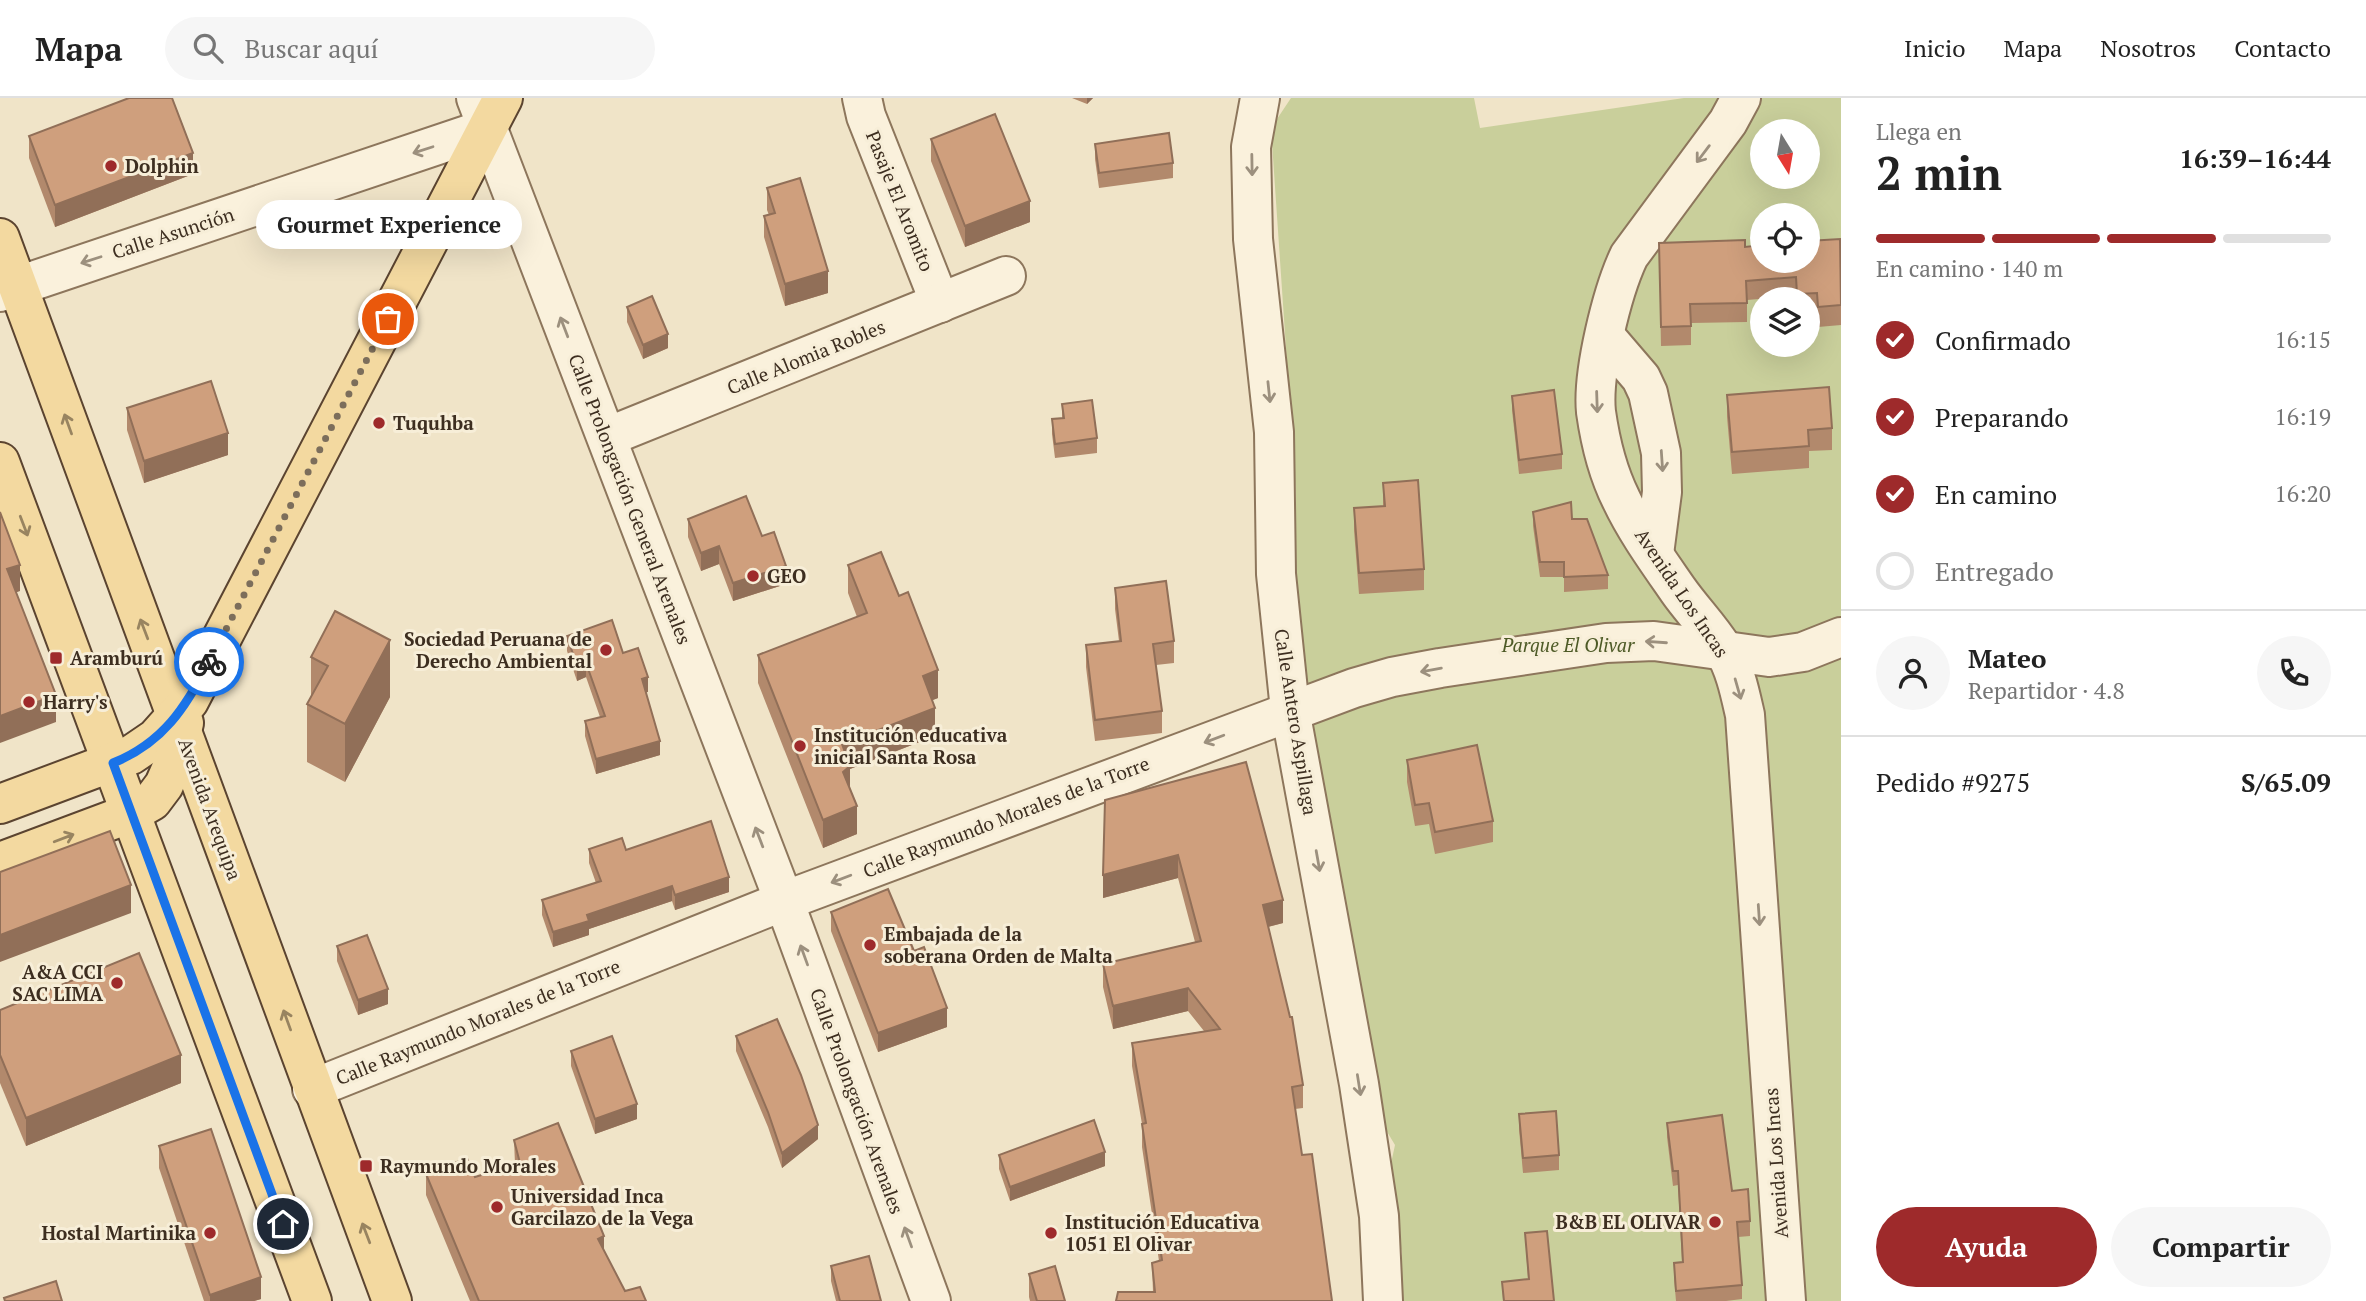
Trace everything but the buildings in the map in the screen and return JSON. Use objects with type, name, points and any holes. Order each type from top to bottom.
[{"type":"main road","points":[[0,862],[131,813],[152,801],[163,785],[176,756],[182,716],[489,108]]},
{"type":"main road","name":"Avenida Arequipa","points":[[0,238],[9,288],[182,716],[387,1300]]},
{"type":"main road","points":[[0,462],[312,1301]]},
{"type":"main road","points":[[0,804],[131,755],[182,716]]},
{"type":"street","name":"Pasaje El Aromito","points":[[862,98],[866,116],[940,303]]},
{"type":"street","name":"Calle Antero Aspillaga","points":[[1260,98],[1251,147],[1253,239],[1273,432],[1276,574],[1290,710],[1359,1084],[1379,1216],[1382,1301]]},
{"type":"street","name":"Avenida Los Incas","points":[[1741,98],[1728,122],[1629,256],[1621,272],[1605,336],[1596,390],[1596,411],[1621,500],[1654,555],[1724,650],[1737,682],[1745,715],[1786,1301]]},
{"type":"street","name":"Calle Asunción","points":[[9,288],[489,108]]},
{"type":"street","name":"Calle Prolongación General Arenales","points":[[489,108],[607,438],[784,901]]},
{"type":"street","name":"Calle Alomia Robles","points":[[607,438],[1006,276]]},
{"type":"street","points":[[1605,336],[1640,378],[1648,393],[1659,441],[1662,483],[1654,555]]},
{"type":"street","name":"Calle Raymundo Morales de la Torre","points":[[312,1088],[784,901],[1290,710],[1392,677],[1606,643],[1654,641],[1769,657],[1803,652],[1841,637]]},
{"type":"street","name":"Calle Prolongación Arenales","points":[[784,901],[931,1301]]},
{"type":"green space","name":"Parque El Olivar","points":[[1291,98],[1474,98],[1480,128],[1684,98],[1841,98],[1841,1301],[1401,1301],[1402,1253],[1387,1182],[1395,1145],[1374,1110],[1296,655],[1296,495],[1271,128]]},
{"type":"way so far","points":[[209,662],[388,319]]},
{"type":"place","name":"Dolphin","points":[[111,166]]},
{"type":"place","name":"Gourmet Experience","points":[[388,319]]},
{"type":"place","name":"Tuquhba","points":[[379,423]]},
{"type":"place","name":"GEO","points":[[753,576]]},
{"type":"place","name":"Sociedad Peruana de Derecho Ambiental","points":[[606,650]]},
{"type":"place","name":"Aramburú","points":[[56,658]]},
{"type":"place","name":"Harry's","points":[[29,702]]},
{"type":"place","name":"Institución educativa inicial Santa Rosa","points":[[800,746]]},
{"type":"place","name":"Embajada de la soberana Orden de Malta","points":[[870,945]]},
{"type":"place","name":"A&A CCI SAC LIMA","points":[[117,983]]},
{"type":"place","name":"Raymundo Morales","points":[[366,1166]]},
{"type":"place","name":"Universidad Inca Garcilazo de la Vega","points":[[497,1207]]},
{"type":"place","name":"B&B EL OLIVAR","points":[[1715,1222]]},
{"type":"place","name":"Hostal Martinika","points":[[210,1233]]},
{"type":"place","name":"Institución Educativa 1051 El Olivar","points":[[1051,1233]]},
{"type":"route","points":[[209,662],[189,701],[164,730],[142,748],[113,763],[283,1224]]}]
